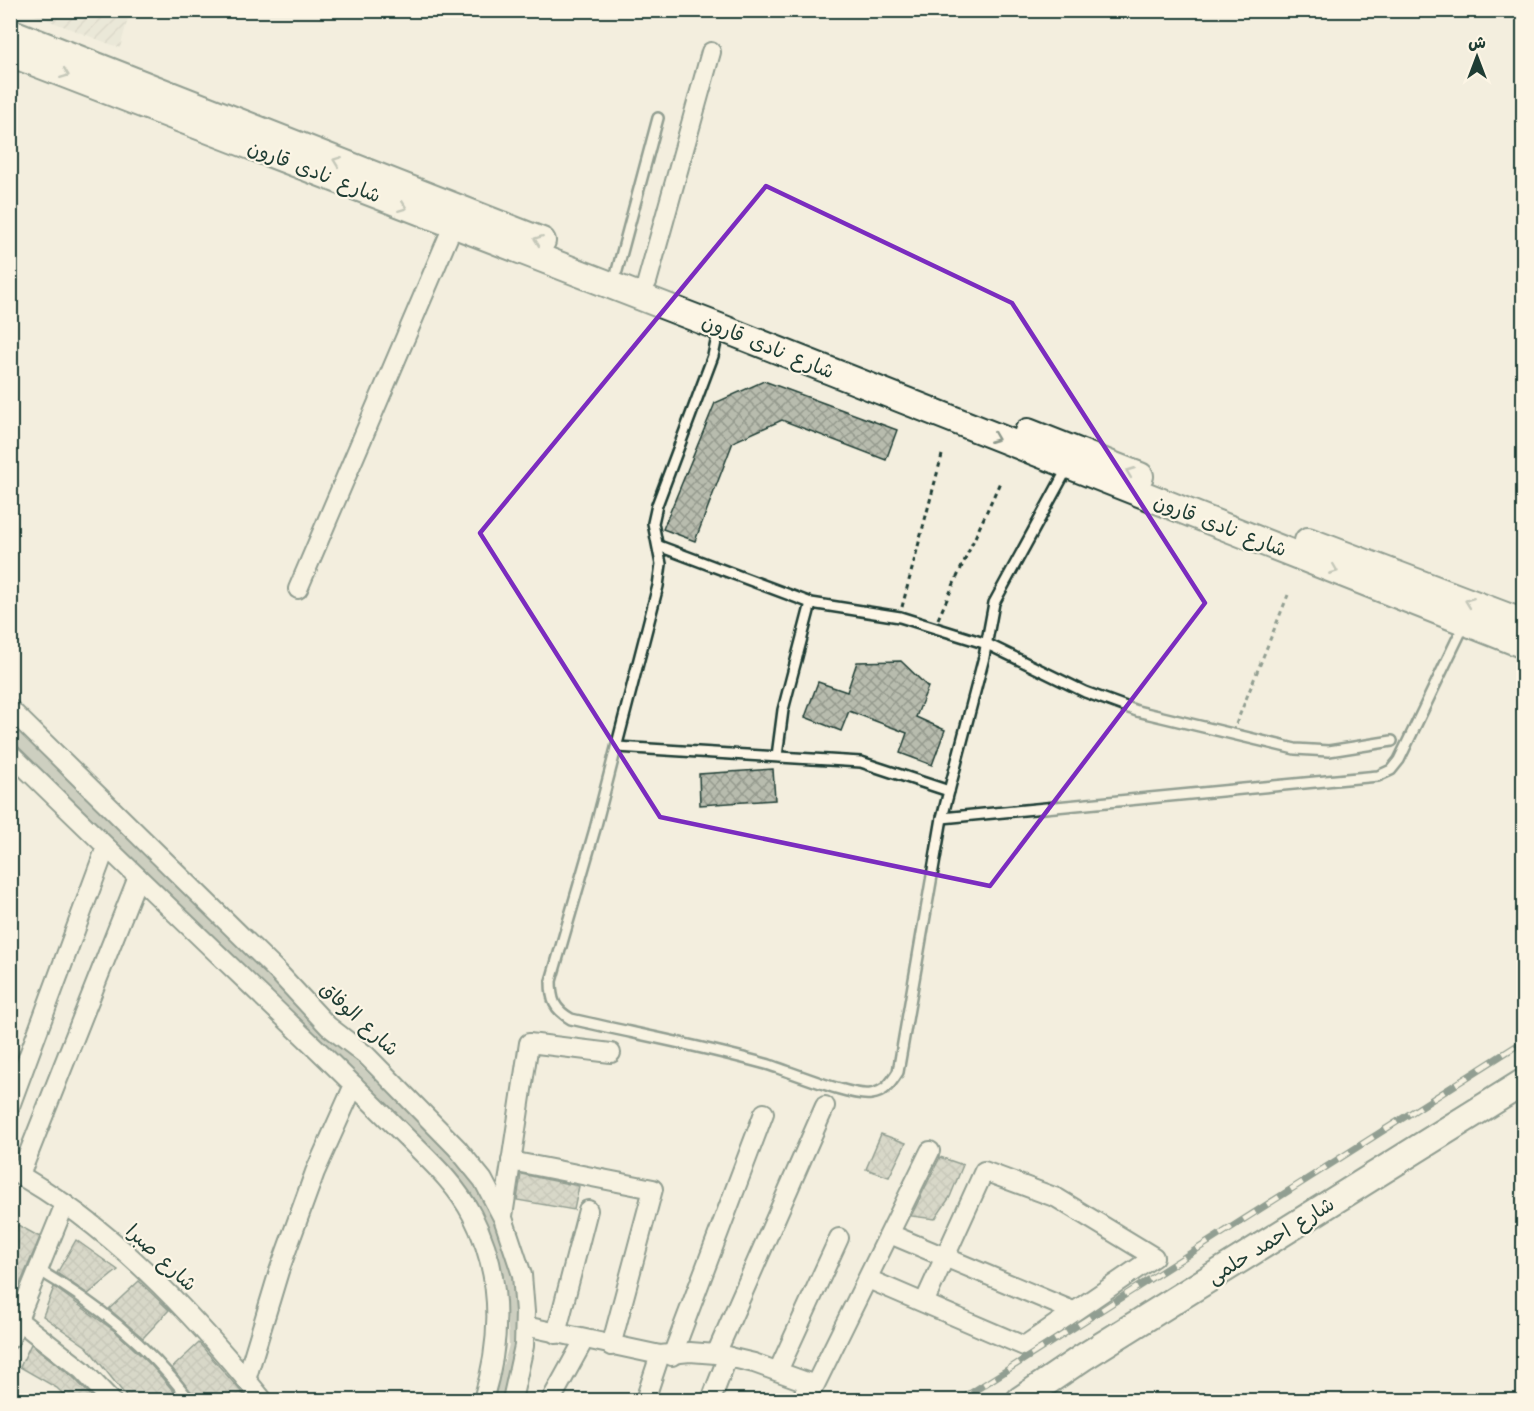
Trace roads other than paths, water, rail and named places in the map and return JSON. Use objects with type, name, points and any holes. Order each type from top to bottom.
[{"type":"main road","name":"شارع نادى قارون","points":[[10,32],[647,282],[722,320],[1068,467],[1524,623]]},
{"type":"main road","name":"شارع نادى قارون","points":[[10,53],[453,226],[722,320],[1293,545],[1466,622],[1524,645]]},
{"type":"main road","name":"شارع احمد حلمى","points":[[1020,1401],[1082,1358],[1524,1082]]},
{"type":"street","points":[[647,282],[711,52]]},
{"type":"street","points":[[298,589],[453,226]]},
{"type":"street","name":"شارع الوفاق","points":[[10,709],[278,972],[328,1026],[368,1056],[457,1148],[483,1180],[503,1218],[522,1275],[525,1326],[521,1364],[512,1401]]},
{"type":"street","points":[[10,753],[354,1085],[454,1186],[472,1215],[486,1246],[494,1279],[498,1312],[496,1346],[483,1401]]},
{"type":"street","points":[[10,1106],[106,846]]},
{"type":"street","points":[[15,1172],[138,877]]},
{"type":"street","points":[[503,1218],[529,1042],[611,1053]]},
{"type":"street","points":[[246,1380],[279,1271],[307,1194],[354,1085]]},
{"type":"street","points":[[711,1401],[722,1355],[825,1106]]},
{"type":"street","points":[[645,1401],[666,1356],[764,1113]]},
{"type":"street","points":[[525,1326],[666,1356],[690,1352],[722,1355],[778,1371],[815,1385],[930,1151]]},
{"type":"street","points":[[512,1161],[653,1189],[611,1346]]},
{"type":"street","points":[[868,1280],[1024,1346],[1154,1257],[1057,1198],[984,1171],[924,1303]]},
{"type":"street","name":"شارع صبرا","points":[[15,1172],[65,1204],[152,1278],[220,1347],[262,1401]]},
{"type":"street","points":[[10,1339],[65,1204]]},
{"type":"street","points":[[556,1334],[588,1210]]},
{"type":"street","points":[[890,1234],[1073,1311]]},
{"type":"street","points":[[778,1371],[839,1238]]},
{"type":"street","points":[[18,1320],[71,1360],[109,1400]]},
{"type":"street","points":[[551,1401],[584,1340]]},
{"type":"street","points":[[801,1401],[809,1383]]},
{"type":"lane","points":[[617,271],[658,118]]},
{"type":"lane","points":[[722,320],[713,356],[657,505],[653,522],[661,564],[658,586],[579,888],[551,981],[551,996],[557,1010],[571,1019],[766,1064],[854,1092],[870,1095],[884,1090],[898,1072],[942,819],[987,644],[994,603],[1068,467]]},
{"type":"lane","points":[[659,546],[811,603],[900,617],[987,644],[1085,692],[1137,711],[1295,749],[1329,751],[1392,741]]},
{"type":"lane","points":[[777,756],[783,710],[811,603]]},
{"type":"lane","points":[[942,819],[1378,776],[1391,770],[1399,760],[1466,622]]},
{"type":"lane","points":[[616,747],[861,762],[949,791]]},
{"type":"lane","points":[[37,1269],[81,1295],[120,1325],[161,1363],[190,1401]]},
{"type":"waterway","points":[[10,728],[482,1198],[513,1277],[517,1346],[502,1400]]},
{"type":"railway","points":[[960,1400],[1524,1041]]}]
